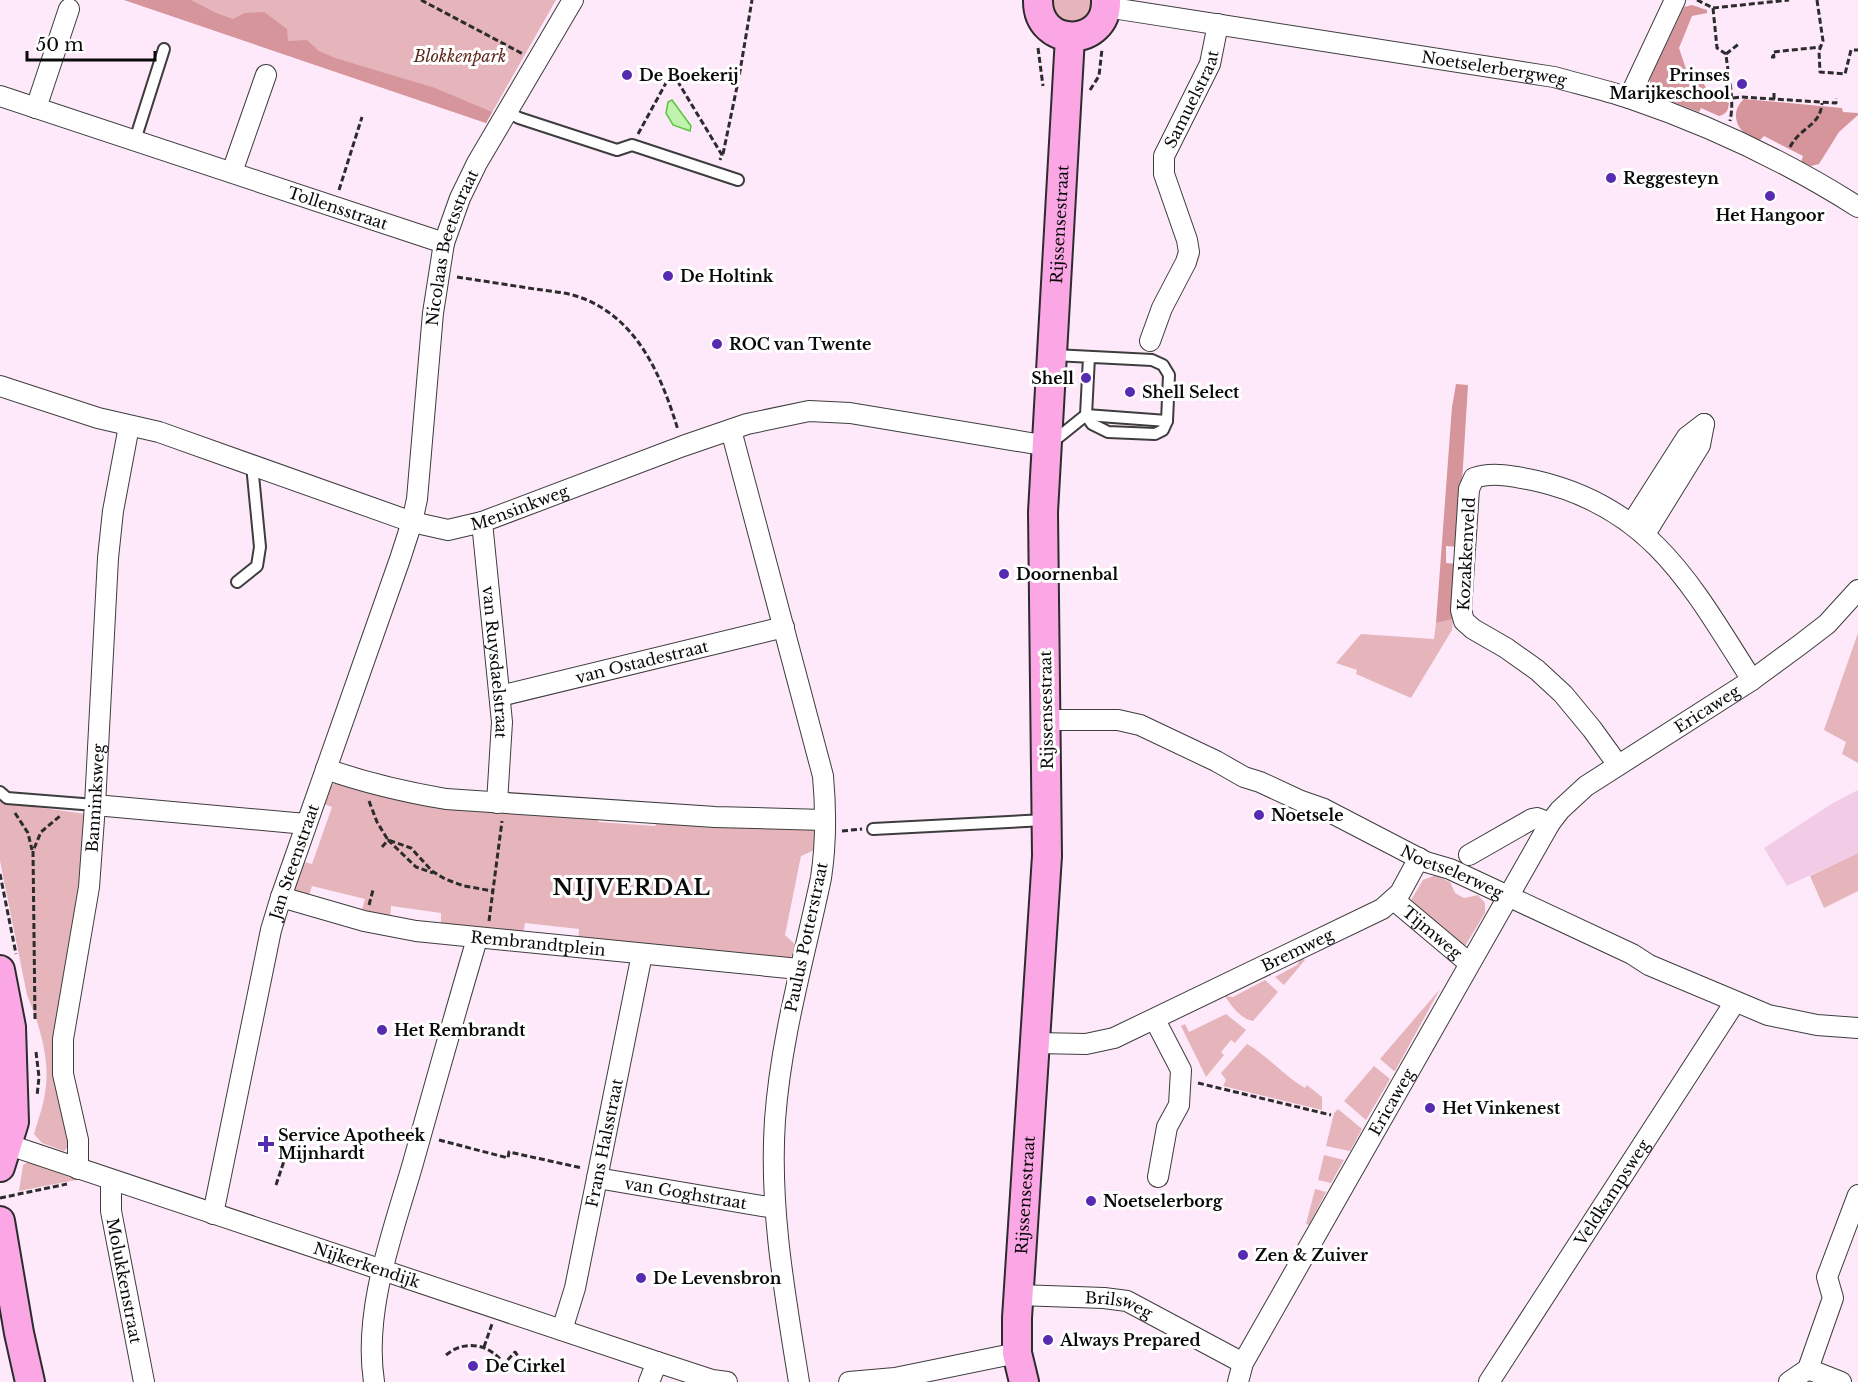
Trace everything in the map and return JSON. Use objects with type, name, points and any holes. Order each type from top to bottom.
[{"type":"main road","points":[[1038,0],[1041,18],[1048,28],[1070,37],[1081,36],[1098,25],[1106,4]]},
{"type":"main road","name":"Rijssensestraat","points":[[1024,1382],[1017,1353],[1018,1295],[1036,1044],[1048,820],[1043,512],[1070,37]]},
{"type":"main road","points":[[0,970],[11,1027],[14,1122],[2,1151]]},
{"type":"main road","points":[[0,1221],[15,1312],[30,1382]]},
{"type":"street","name":"Nicolaas Beetsstraat","points":[[412,522],[417,491],[433,313],[444,243],[467,183],[573,0]]},
{"type":"street","points":[[1629,98],[1675,0]]},
{"type":"street","name":"Noetselerbergweg","points":[[1106,4],[1554,77],[1629,98],[1726,137],[1782,164],[1858,207]]},
{"type":"street","points":[[36,108],[69,9]]},
{"type":"street","name":"Samuelstraat","points":[[1150,341],[1162,308],[1189,252],[1164,174],[1164,156],[1210,64],[1218,24]]},
{"type":"street","points":[[232,172],[266,75]]},
{"type":"street","name":"Tollensstraat","points":[[0,96],[444,243]]},
{"type":"street","name":"Mensinkweg","points":[[0,386],[98,418],[159,432],[412,522],[448,530],[482,522],[731,430],[809,411],[850,413],[1048,446]]},
{"type":"street","points":[[1704,424],[1700,445],[1638,529],[1687,437],[1704,424]]},
{"type":"street","name":"Banninksweg","points":[[78,1169],[79,1149],[63,1074],[63,1039],[89,887],[87,805],[108,558],[113,511],[129,426]]},
{"type":"street","name":"Paulus Potterstraat","points":[[731,430],[824,776],[824,860],[783,1047],[776,1110],[774,1208],[782,1282],[799,1382]]},
{"type":"street","name":"Kozakkenveld","points":[[1617,765],[1592,729],[1563,694],[1537,670],[1464,621],[1461,610],[1469,489],[1474,478],[1483,475],[1518,477],[1559,486],[1597,503],[1638,529],[1690,583],[1752,680]]},
{"type":"street","name":"Jan Steenstraat","points":[[213,1214],[271,930],[280,897],[412,522]]},
{"type":"street","name":"van Ruysdaelstraat","points":[[482,522],[502,722],[501,804]]},
{"type":"street","name":"Ericaweg","points":[[1238,1382],[1243,1363],[1550,823],[1572,797],[1617,765],[1752,680],[1827,624],[1858,590]]},
{"type":"street","name":"van Ostadestraat","points":[[500,696],[784,627]]},
{"type":"street","name":"Noetselerweg","points":[[1046,720],[1111,719],[1132,723],[1216,761],[1244,777],[1333,813],[1419,858],[1450,869],[1632,954],[1649,965],[1735,1002],[1785,1019],[1817,1025],[1858,1028]]},
{"type":"street","points":[[326,769],[364,782],[446,799],[715,817],[824,820]]},
{"type":"street","points":[[87,805],[306,824]]},
{"type":"street","points":[[1469,855],[1532,819],[1537,818],[1550,823]]},
{"type":"street","name":"Bremweg","points":[[1036,1044],[1095,1043],[1114,1038],[1155,1020],[1382,909],[1394,900],[1406,885],[1419,858]]},
{"type":"street","name":"Rembrandtplein","points":[[280,897],[364,921],[416,931],[800,969]]},
{"type":"street","name":"Tijmweg","points":[[1394,900],[1469,963]]},
{"type":"street","points":[[374,1382],[373,1329],[383,1271],[421,1135],[482,939]]},
{"type":"street","name":"Frans Halsstraat","points":[[562,1330],[575,1288],[642,954]]},
{"type":"street","name":"Veldkampsweg","points":[[1489,1382],[1735,1002]]},
{"type":"street","points":[[1155,1020],[1181,1070],[1182,1081],[1179,1105],[1167,1127],[1158,1177]]},
{"type":"street","name":"Nijkerkendijk","points":[[2,1151],[78,1169],[717,1381]]},
{"type":"street","name":"van Goghstraat","points":[[598,1175],[774,1208]]},
{"type":"street","name":"Molukkenstraat","points":[[111,1180],[111,1211],[144,1382]]},
{"type":"street","points":[[1789,1382],[1808,1369],[1833,1298],[1827,1277],[1858,1195]]},
{"type":"street","name":"Brilsweg","points":[[1018,1295],[1115,1299],[1139,1306],[1243,1363]]},
{"type":"street","points":[[849,1382],[895,1378],[1017,1353]]},
{"type":"street","points":[[649,1382],[657,1362]]},
{"type":"street","points":[[1808,1369],[1840,1382]]},
{"type":"lane","points":[[135,140],[164,49]]},
{"type":"lane","points":[[507,112],[617,150],[632,145],[738,180]]},
{"type":"lane","points":[[1052,355],[1152,360],[1163,365],[1169,375],[1167,421],[1162,430],[1155,434],[1108,432],[1092,424],[1086,415],[1089,357]]},
{"type":"lane","points":[[1048,446],[1086,415]]},
{"type":"lane","points":[[237,582],[257,566],[260,547],[252,465]]},
{"type":"lane","points":[[1,794],[8,798],[87,805]]},
{"type":"lane","points":[[873,829],[1048,820]]},
{"type":"path","points":[[421,0],[538,62]]},
{"type":"path","points":[[715,172],[722,155],[739,77],[752,0]]},
{"type":"path","points":[[1697,0],[1713,8],[1789,0]]},
{"type":"path","points":[[1817,0],[1822,41],[1819,51],[1820,72],[1845,74],[1851,50],[1858,50]]},
{"type":"path","points":[[1713,8],[1717,48],[1726,54]]},
{"type":"path","points":[[1726,54],[1740,43]]},
{"type":"path","points":[[1771,57],[1774,57],[1773,52],[1821,46]]},
{"type":"path","points":[[1726,54],[1730,91],[1733,98],[1726,137]]},
{"type":"path","points":[[672,72],[739,77]]},
{"type":"path","points":[[632,145],[672,72]]},
{"type":"path","points":[[672,72],[722,155]]},
{"type":"path","points":[[1774,93],[1774,99]]},
{"type":"path","points":[[1733,98],[1836,103],[1836,98]]},
{"type":"path","points":[[1782,164],[1794,139],[1818,120],[1822,102]]},
{"type":"path","points":[[334,206],[362,117]]},
{"type":"path","points":[[439,274],[573,295],[601,307],[615,317],[647,354],[660,377],[684,446]]},
{"type":"path","points":[[670,402],[675,400]]},
{"type":"path","points":[[364,782],[373,813],[388,840],[397,850],[419,868],[464,886],[493,891]]},
{"type":"path","points":[[1,794],[26,828],[33,851],[35,1019]]},
{"type":"path","points":[[482,939],[493,891],[501,804]]},
{"type":"path","points":[[33,851],[38,837],[60,815],[87,805]]},
{"type":"path","points":[[824,820],[829,828],[836,831],[873,829]]},
{"type":"path","points":[[382,847],[388,840]]},
{"type":"path","points":[[388,840],[411,848],[436,874]]},
{"type":"path","points":[[490,874],[495,875]]},
{"type":"path","points":[[1182,1081],[1204,1083],[1331,1115]]},
{"type":"path","points":[[421,1135],[508,1158],[509,1152],[598,1175]]},
{"type":"path","points":[[276,1185],[284,1161]]},
{"type":"path","points":[[0,1198],[79,1181],[81,1178],[78,1169]]},
{"type":"path","points":[[484,1347],[497,1309]]},
{"type":"path","points":[[446,1355],[452,1350],[468,1345],[484,1347],[498,1355],[504,1364],[515,1352],[521,1360]]},
{"type":"shaded area","points":[[124,0],[191,0],[233,19],[245,13],[264,12],[287,29],[288,41],[307,40],[319,51],[335,58],[435,88],[492,112],[486,123]]},
{"type":"shaded area","points":[[1692,5],[1707,10],[1707,13],[1692,16],[1679,48],[1687,72],[1701,79],[1708,91],[1720,92],[1725,101],[1729,103],[1727,111],[1719,116],[1701,108],[1699,112],[1655,95],[1650,88],[1650,79],[1684,7]]},
{"type":"shaded area","points":[[1744,99],[1842,108],[1843,112],[1858,113],[1858,115],[1839,132],[1819,164],[1811,166],[1801,162],[1803,156],[1764,136],[1760,140],[1741,130],[1736,111]]},
{"type":"shaded area","points":[[672,100],[691,126],[690,131],[673,125],[666,113],[668,102]]},
{"type":"shaded area","points":[[1456,384],[1468,385],[1458,547],[1446,546],[1446,563],[1457,564],[1453,619],[1436,623],[1452,407]]},
{"type":"shaded area","points":[[1858,790],[1858,853],[1787,886],[1764,848],[1833,803]]},
{"type":"green space","name":"Blokkenpark","points":[[125,0],[556,0],[486,123]]},
{"type":"green space","points":[[1049,0],[1093,0],[1090,15],[1078,24],[1057,20]]},
{"type":"green space","points":[[1453,619],[1452,630],[1411,698],[1356,674],[1357,670],[1336,663],[1361,634],[1434,639],[1436,623]]},
{"type":"green space","points":[[1858,633],[1858,763],[1842,754],[1846,742],[1824,730]]},
{"type":"green space","points":[[338,782],[595,816],[599,822],[655,826],[660,820],[810,825],[818,835],[817,849],[801,856],[785,935],[797,946],[796,951],[789,959],[578,941],[579,929],[525,923],[523,935],[441,926],[441,913],[391,906],[390,919],[361,913],[365,899],[312,886],[308,898],[292,889],[300,861],[312,864],[332,807],[321,803],[328,787]]},
{"type":"green space","points":[[0,802],[86,814],[82,881],[56,1043],[70,1145],[64,1151],[42,1143],[34,1134],[45,1093],[45,1055],[40,1030],[27,995],[0,861]]},
{"type":"green space","points":[[1858,853],[1858,891],[1824,908],[1810,876]]},
{"type":"green space","points":[[1436,875],[1450,882],[1455,893],[1464,898],[1478,895],[1485,903],[1485,913],[1462,951],[1408,905],[1423,880]]},
{"type":"green space","points":[[1301,958],[1305,960],[1284,985],[1275,977],[1297,965]]},
{"type":"green space","points":[[1265,980],[1278,992],[1253,1021],[1240,1015],[1225,996],[1233,997]]},
{"type":"green space","points":[[1440,989],[1395,1071],[1394,1071],[1380,1059]]},
{"type":"green space","points":[[1226,1014],[1246,1030],[1235,1043],[1231,1040],[1221,1052],[1224,1055],[1206,1077],[1181,1026],[1185,1024],[1189,1032]]},
{"type":"green space","points":[[1247,1044],[1297,1083],[1305,1088],[1307,1085],[1322,1097],[1322,1110],[1223,1086],[1226,1080],[1221,1073]]},
{"type":"green space","points":[[1374,1066],[1390,1079],[1366,1120],[1344,1101]]},
{"type":"green space","points":[[1338,1109],[1362,1129],[1350,1151],[1326,1146],[1334,1113]]},
{"type":"green space","points":[[1324,1155],[1344,1160],[1331,1183],[1318,1180]]},
{"type":"green space","points":[[28,1162],[77,1177],[76,1180],[19,1191],[23,1165]]},
{"type":"green space","points":[[1315,1189],[1326,1192],[1309,1225],[1306,1224]]},
{"type":"place","name":"De Boekerij","points":[[627,75]]},
{"type":"place","name":"Prinses Marijkeschool","points":[[1742,84]]},
{"type":"place","name":"Reggesteyn","points":[[1611,178]]},
{"type":"place","name":"Het Hangoor","points":[[1770,196]]},
{"type":"place","name":"De Holtink","points":[[668,276]]},
{"type":"place","name":"ROC van Twente","points":[[717,344]]},
{"type":"place","name":"Shell","points":[[1086,378]]},
{"type":"place","name":"Shell Select","points":[[1130,392]]},
{"type":"place","name":"Doornenbal","points":[[1004,574]]},
{"type":"place","name":"Noetsele","points":[[1259,815]]},
{"type":"place","name":"Het Rembrandt","points":[[382,1030]]},
{"type":"place","name":"Het Vinkenest","points":[[1430,1108]]},
{"type":"place","name":"Service Apotheek Mijnhardt","points":[[266,1144]]},
{"type":"place","name":"Noetselerborg","points":[[1091,1201]]},
{"type":"place","name":"Zen & Zuiver","points":[[1243,1255]]},
{"type":"place","name":"De Levensbron","points":[[641,1278]]},
{"type":"place","name":"Always Prepared","points":[[1048,1340]]},
{"type":"place","name":"De Cirkel","points":[[473,1366]]},
{"type":"district","name":"NIJVERDAL","points":[[632,887]]}]
